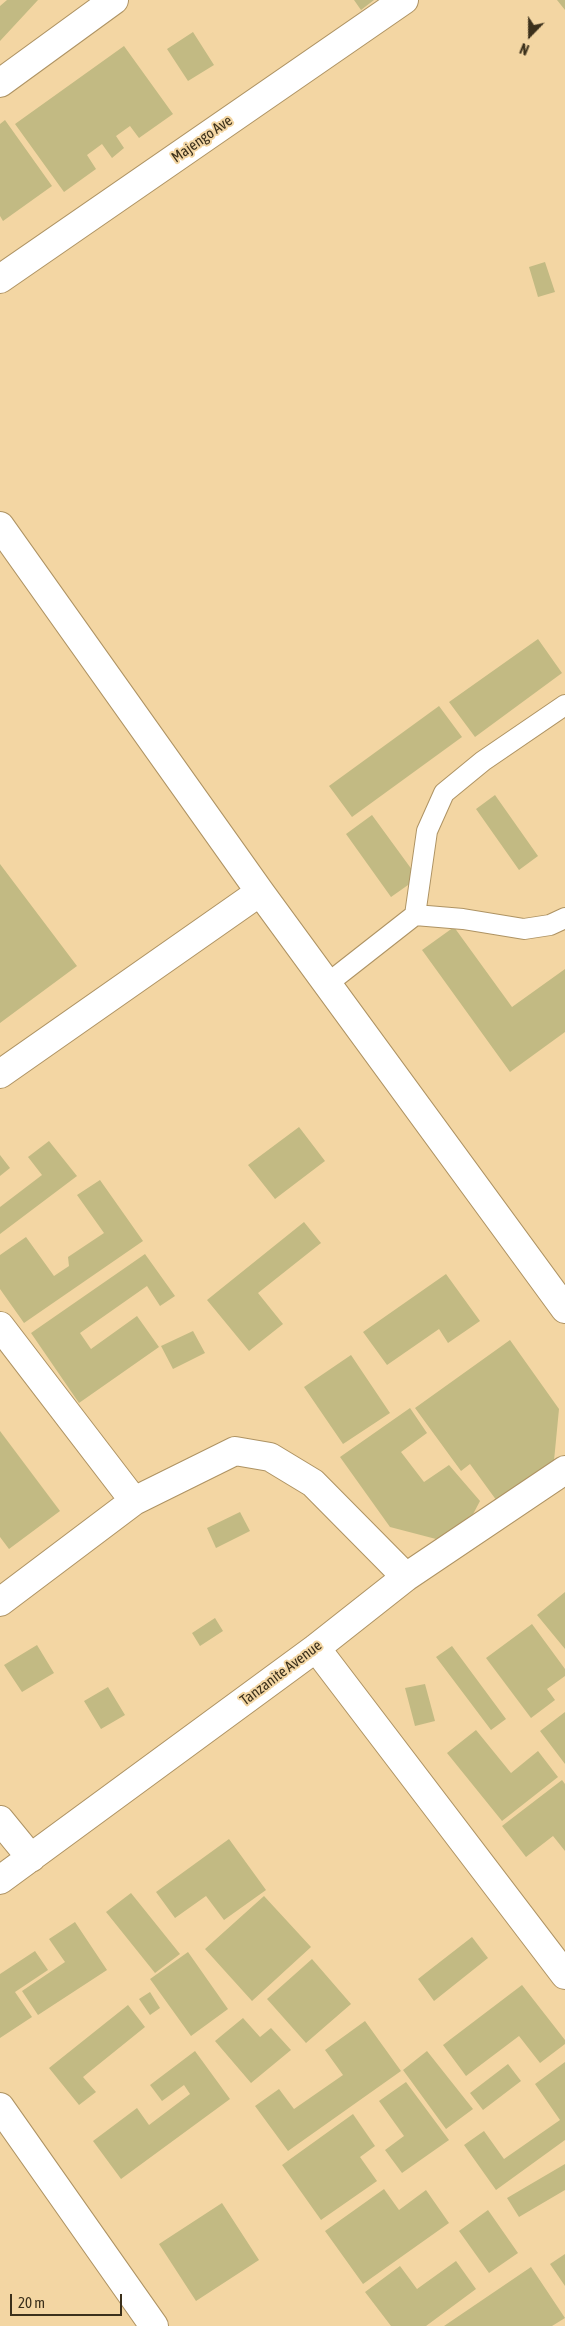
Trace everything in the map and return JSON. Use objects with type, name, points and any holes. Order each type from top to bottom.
[{"type":"street","points":[[0,83],[114,0]]},
{"type":"street","name":"Majengo Ave","points":[[0,279],[404,0]]},
{"type":"street","points":[[0,526],[260,892],[565,1309]]},
{"type":"street","points":[[0,1074],[260,892]]},
{"type":"street","points":[[4,1338],[134,1501]]},
{"type":"street","points":[[0,1602],[134,1501],[235,1452],[270,1457],[313,1483],[406,1577]]},
{"type":"street","name":"Tanzanite Avenue","points":[[0,1880],[316,1648],[406,1577],[565,1470]]},
{"type":"street","points":[[316,1648],[565,1975]]},
{"type":"street","points":[[0,1820],[30,1858]]},
{"type":"street","points":[[0,2107],[154,2326]]},
{"type":"lane","points":[[327,984],[414,915],[427,831],[444,793],[483,761],[565,705]]},
{"type":"lane","points":[[414,915],[463,919],[524,929],[550,925],[565,918]]},
{"type":"building","points":[[7,0],[38,0],[0,41],[0,6]]},
{"type":"building","points":[[354,0],[374,0],[361,10]]},
{"type":"building","points":[[557,0],[565,0],[565,10]]},
{"type":"building","points":[[193,32],[214,65],[188,81],[167,49]]},
{"type":"building","points":[[124,46],[173,114],[139,138],[130,126],[116,136],[124,148],[112,158],[102,144],[87,155],[96,169],[64,192],[15,124]]},
{"type":"building","points":[[5,120],[52,186],[3,221],[0,216],[0,124]]},
{"type":"building","points":[[545,262],[555,292],[538,297],[529,267]]},
{"type":"building","points":[[538,639],[562,673],[475,737],[449,702]]},
{"type":"building","points":[[439,706],[462,737],[352,817],[329,786]]},
{"type":"building","points":[[495,795],[538,856],[519,870],[476,809]]},
{"type":"building","points":[[372,815],[418,878],[391,897],[346,834]]},
{"type":"building","points":[[0,864],[77,966],[0,1023]]},
{"type":"building","points":[[454,927],[512,1007],[565,969],[565,1032],[510,1072],[422,950]]},
{"type":"building","points":[[299,1127],[325,1161],[275,1199],[248,1165]]},
{"type":"building","points":[[49,1141],[77,1176],[0,1234],[0,1207],[42,1175],[28,1157]]},
{"type":"building","points":[[0,1155],[10,1168],[0,1176]]},
{"type":"building","points":[[100,1180],[143,1241],[24,1323],[0,1289],[0,1255],[26,1237],[54,1276],[69,1266],[68,1257],[104,1233],[77,1195]]},
{"type":"building","points":[[304,1222],[321,1243],[258,1293],[283,1324],[249,1351],[207,1300]]},
{"type":"building","points":[[145,1254],[175,1296],[160,1306],[147,1286],[80,1333],[91,1349],[137,1316],[159,1347],[79,1403],[31,1333]]},
{"type":"building","points":[[446,1274],[480,1321],[448,1343],[439,1329],[387,1365],[363,1332]]},
{"type":"building","points":[[193,1331],[205,1353],[173,1369],[161,1346]]},
{"type":"building","points":[[510,1340],[559,1409],[553,1471],[502,1508],[470,1464],[461,1471],[415,1408]]},
{"type":"building","points":[[351,1355],[390,1413],[343,1444],[304,1387]]},
{"type":"building","points":[[410,1408],[427,1433],[401,1452],[424,1482],[449,1465],[480,1501],[470,1520],[436,1539],[390,1527],[340,1457]]},
{"type":"building","points":[[0,1431],[60,1511],[9,1549],[0,1537]]},
{"type":"building","points":[[240,1512],[250,1531],[216,1548],[207,1528]]},
{"type":"building","points":[[565,1592],[565,1649],[537,1615]]},
{"type":"building","points":[[215,1618],[223,1631],[200,1646],[192,1633]]},
{"type":"building","points":[[532,1624],[565,1669],[565,1676],[547,1689],[555,1700],[531,1718],[486,1658]]},
{"type":"building","points":[[37,1645],[54,1673],[22,1692],[4,1665]]},
{"type":"building","points":[[452,1646],[506,1719],[491,1730],[436,1657]]},
{"type":"building","points":[[425,1684],[435,1721],[415,1726],[405,1688]]},
{"type":"building","points":[[108,1687],[125,1715],[101,1729],[84,1701]]},
{"type":"building","points":[[565,1712],[565,1764],[540,1731]]},
{"type":"building","points":[[476,1730],[511,1773],[538,1751],[558,1777],[502,1821],[447,1753]]},
{"type":"building","points":[[562,1780],[565,1784],[565,1851],[553,1836],[526,1857],[502,1826]]},
{"type":"building","points":[[229,1839],[266,1890],[224,1920],[206,1896],[175,1918],[156,1892]]},
{"type":"building","points":[[131,1893],[180,1954],[155,1973],[106,1912]]},
{"type":"building","points":[[264,1896],[311,1947],[252,2001],[205,1949]]},
{"type":"building","points":[[75,1922],[107,1970],[38,2015],[22,1991],[65,1962],[49,1939]]},
{"type":"building","points":[[472,1937],[488,1958],[434,2001],[418,1979]]},
{"type":"building","points":[[35,1951],[48,1970],[15,1992],[32,2017],[0,2038],[0,1974]]},
{"type":"building","points":[[188,1952],[228,2009],[191,2036],[150,1979]]},
{"type":"building","points":[[312,1959],[351,2004],[306,2043],[267,1999]]},
{"type":"building","points":[[522,1985],[565,2040],[565,2044],[540,2063],[519,2036],[466,2076],[443,2045]]},
{"type":"building","points":[[150,1992],[160,2008],[150,2015],[139,1999]]},
{"type":"building","points":[[128,2005],[145,2027],[83,2077],[96,2092],[79,2105],[49,2068]]},
{"type":"building","points":[[243,2018],[260,2037],[271,2028],[291,2050],[251,2083],[215,2041]]},
{"type":"building","points":[[365,2021],[401,2071],[288,2151],[255,2106],[279,2089],[294,2109],[343,2075],[325,2050]]},
{"type":"building","points":[[195,2051],[230,2099],[121,2179],[93,2141],[137,2108],[149,2125],[190,2094],[184,2085],[162,2101],[150,2085]]},
{"type":"building","points":[[427,2051],[473,2109],[446,2129],[403,2070]]},
{"type":"building","points":[[565,2062],[565,2140],[496,2190],[464,2145],[484,2131],[504,2159],[560,2120],[535,2084]]},
{"type":"building","points":[[508,2064],[521,2081],[483,2110],[470,2093]]},
{"type":"building","points":[[406,2082],[449,2140],[402,2173],[385,2150],[404,2136],[379,2101]]},
{"type":"building","points":[[353,2114],[375,2146],[360,2157],[377,2181],[321,2220],[282,2165]]},
{"type":"building","points":[[565,2164],[565,2190],[519,2217],[507,2198]]},
{"type":"building","points":[[384,2189],[399,2210],[426,2190],[449,2223],[363,2284],[325,2231]]},
{"type":"building","points":[[222,2203],[259,2260],[196,2301],[159,2244]]},
{"type":"building","points":[[488,2210],[518,2253],[489,2273],[459,2231]]},
{"type":"building","points":[[565,2254],[565,2286],[550,2264]]},
{"type":"building","points":[[456,2261],[476,2289],[426,2326],[391,2326],[365,2292],[400,2266],[417,2289]]},
{"type":"building","points":[[531,2267],[565,2318],[552,2326],[444,2326]]}]
